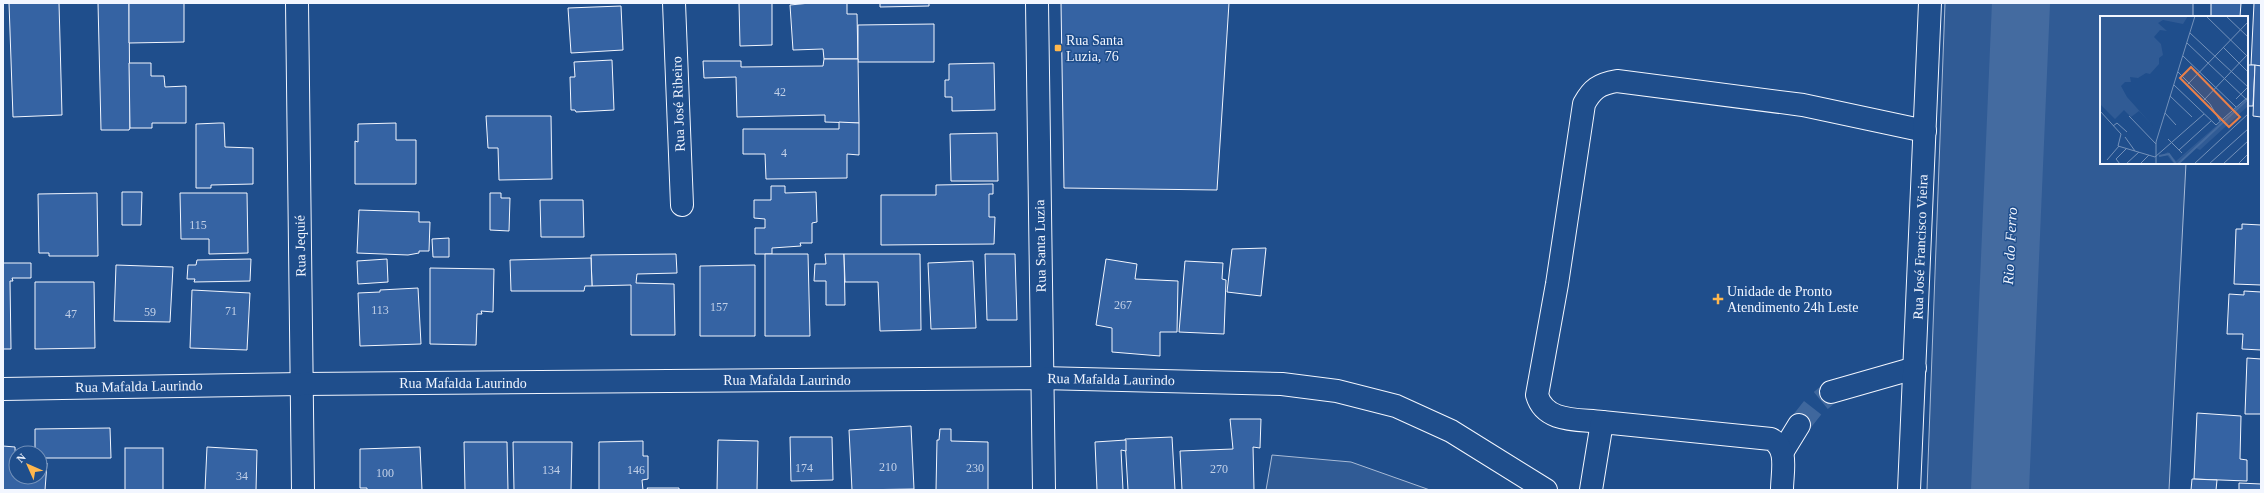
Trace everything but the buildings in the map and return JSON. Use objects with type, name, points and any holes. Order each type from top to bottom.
[{"type":"street","name":"Rua Jequié","points":[[297,3],[303,384],[303,490]]},
{"type":"street","name":"Rua José Ribeiro","points":[[674,3],[682,206]]},
{"type":"street","name":"Rua Santa Luzia","points":[[1036,3],[1044,490]]},
{"type":"street","name":"Rua José Francisco Vieira","points":[[1909,490],[1930,3]]},
{"type":"street","points":[[1782,490],[1783,451],[1779,443],[1770,439],[1555,416],[1546,411],[1540,404],[1537,395],[1557,284],[1584,104],[1591,91],[1601,84],[1624,82],[1803,105],[1925,131]]},
{"type":"street","points":[[1831,392],[1915,368]]},
{"type":"street","name":"Rua Mafalda Laurindo","points":[[3,389],[303,384],[1042,378],[1282,384],[1337,391],[1396,406],[1437,425],[1546,490]]},
{"type":"street","points":[[1591,490],[1602,422]]},
{"type":"street","points":[[1783,451],[1799,425]]},
{"type":"shaded area","points":[[1945,3],[2193,3],[2193,16],[2100,16],[2100,164],[2186,164],[2169,490],[1927,490]]},
{"type":"shaded area","points":[[1272,455],[1351,462],[1430,490],[1266,490]]},
{"type":"waterway","name":"Rio do Ferro","points":[[2000,490],[2021,3]]},
{"type":"tunnel","points":[[1799,425],[1814,406],[1831,392]]},
{"type":"place","name":"Rua Santa Luzia, 76","points":[[1058,48]]},
{"type":"place","name":"Unidade de Pronto Atendimento 24h Leste","points":[[1718,299]]}]
